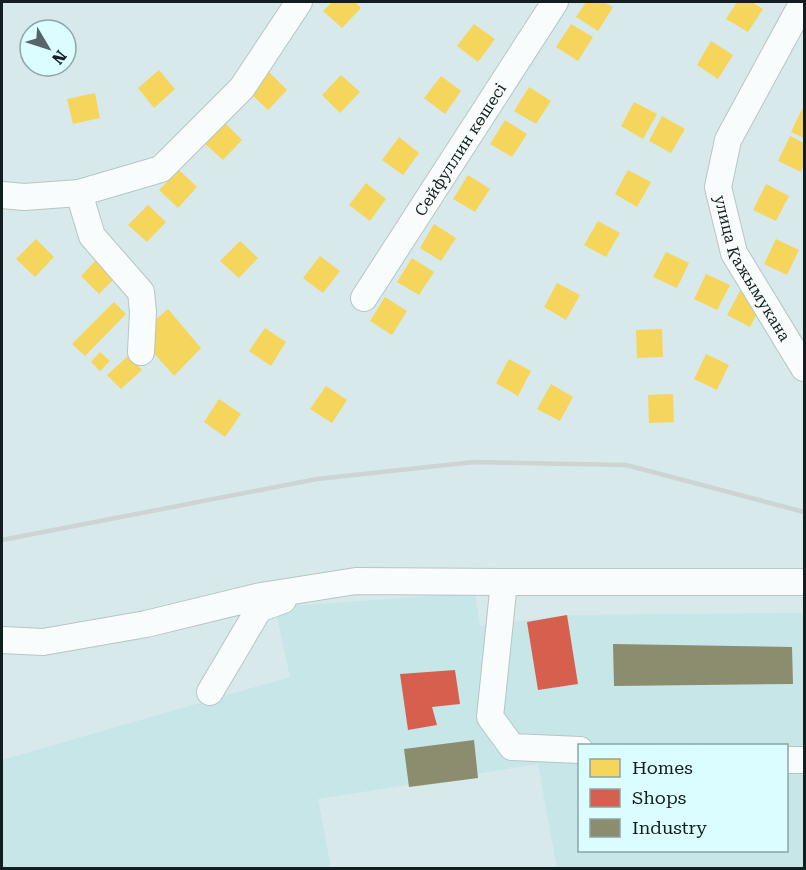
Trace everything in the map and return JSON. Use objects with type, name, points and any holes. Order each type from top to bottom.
[{"type":"street","points":[[2,195],[24,197],[79,193],[161,169],[242,88],[299,2]]},
{"type":"street","name":"Сейфуллин көшесі","points":[[364,298],[555,2]]},
{"type":"street","name":"улица Кажымукана","points":[[803,2],[728,140],[718,187],[734,253],[804,368]]},
{"type":"street","points":[[79,193],[92,236],[141,292],[141,352]]},
{"type":"street","points":[[2,640],[43,642],[146,624],[261,596],[356,581],[804,582]]},
{"type":"street","points":[[504,582],[490,717],[512,747],[578,750]]},
{"type":"street","points":[[210,692],[258,609],[323,586]]},
{"type":"street","points":[[788,760],[804,760]]},
{"type":"shaded area","points":[[475,593],[480,626],[567,615],[804,613],[804,868],[557,868],[538,764],[318,799],[331,868],[2,868],[2,760],[290,677],[275,607]]},
{"type":"building: Homes","points":[[332,2],[355,2],[361,8],[342,28],[323,11]]},
{"type":"building: Homes","points":[[586,2],[604,2],[613,7],[598,31],[576,17]]},
{"type":"building: Homes","points":[[737,2],[752,2],[763,9],[748,32],[726,19]]},
{"type":"building: Homes","points":[[474,24],[495,39],[478,62],[457,46]]},
{"type":"building: Homes","points":[[571,24],[593,37],[578,61],[556,47]]},
{"type":"building: Homes","points":[[711,41],[733,55],[718,79],[697,65]]},
{"type":"building: Homes","points":[[159,70],[175,89],[154,108],[138,88]]},
{"type":"building: Homes","points":[[269,72],[287,90],[268,110],[249,92]]},
{"type":"building: Homes","points":[[341,75],[360,92],[340,113],[322,95]]},
{"type":"building: Homes","points":[[441,76],[461,91],[445,114],[424,98]]},
{"type":"building: Homes","points":[[529,87],[551,101],[536,124],[514,111]]},
{"type":"building: Homes","points":[[95,93],[100,118],[73,124],[67,99]]},
{"type":"building: Homes","points":[[634,102],[657,114],[643,139],[621,126]]},
{"type":"building: Homes","points":[[804,105],[804,138],[791,132]]},
{"type":"building: Homes","points":[[662,116],[685,129],[671,153],[649,141]]},
{"type":"building: Homes","points":[[505,120],[527,134],[512,157],[490,144]]},
{"type":"building: Homes","points":[[224,122],[242,140],[223,160],[204,143]]},
{"type":"building: Homes","points":[[790,136],[804,143],[804,164],[801,172],[778,161]]},
{"type":"building: Homes","points":[[399,137],[419,153],[403,175],[382,160]]},
{"type":"building: Homes","points":[[179,170],[197,187],[178,208],[159,190]]},
{"type":"building: Homes","points":[[628,170],[651,182],[637,207],[615,194]]},
{"type":"building: Homes","points":[[468,175],[490,189],[475,212],[453,199]]},
{"type":"building: Homes","points":[[366,183],[386,199],[370,221],[349,205]]},
{"type":"building: Homes","points":[[766,184],[789,196],[776,221],[753,210]]},
{"type":"building: Homes","points":[[148,205],[166,222],[147,242],[128,225]]},
{"type":"building: Homes","points":[[598,221],[620,233],[606,257],[584,245]]},
{"type":"building: Homes","points":[[434,224],[456,238],[441,261],[420,248]]},
{"type":"building: Homes","points":[[36,239],[54,257],[35,277],[16,259]]},
{"type":"building: Homes","points":[[776,239],[799,250],[787,275],[764,264]]},
{"type":"building: Homes","points":[[240,241],[258,258],[239,278],[220,261]]},
{"type":"building: Homes","points":[[666,252],[689,263],[677,288],[653,277]]},
{"type":"building: Homes","points":[[320,256],[340,271],[323,293],[303,278]]},
{"type":"building: Homes","points":[[98,258],[119,274],[99,294],[81,276]]},
{"type":"building: Homes","points":[[412,258],[434,272],[419,295],[397,282]]},
{"type":"building: Homes","points":[[706,274],[730,285],[717,310],[694,299]]},
{"type":"building: Homes","points":[[557,283],[580,295],[566,320],[544,307]]},
{"type":"building: Homes","points":[[740,291],[763,302],[750,327],[727,315]]},
{"type":"building: Homes","points":[[385,297],[407,311],[392,335],[370,321]]},
{"type":"building: Homes","points":[[114,302],[126,314],[85,356],[72,344]]},
{"type":"building: Homes","points":[[168,309],[201,348],[174,376],[152,351],[154,321]]},
{"type":"building: Homes","points":[[265,328],[286,342],[271,366],[249,351]]},
{"type":"building: Homes","points":[[662,329],[663,357],[637,358],[636,330]]},
{"type":"building: Homes","points":[[100,352],[110,361],[100,371],[91,362]]},
{"type":"building: Homes","points":[[706,354],[729,365],[717,390],[694,379]]},
{"type":"building: Homes","points":[[129,355],[142,370],[121,389],[107,375]]},
{"type":"building: Homes","points":[[509,359],[531,371],[518,396],[496,383]]},
{"type":"building: Homes","points":[[551,384],[573,397],[560,421],[537,409]]},
{"type":"building: Homes","points":[[326,386],[347,400],[332,423],[310,409]]},
{"type":"building: Homes","points":[[673,394],[674,422],[649,423],[648,395]]},
{"type":"building: Homes","points":[[219,399],[241,414],[225,437],[204,422]]},
{"type":"building: Shops","points":[[567,615],[578,684],[538,690],[527,622]]},
{"type":"building: Shops","points":[[455,670],[460,704],[432,707],[437,725],[408,730],[400,674]]},
{"type":"building: Industry","points":[[613,644],[792,647],[793,684],[614,686]]},
{"type":"building: Industry","points":[[474,740],[478,778],[409,787],[404,749]]},
{"type":"railway","points":[[2,540],[317,479],[474,462],[626,465],[804,512]]}]
